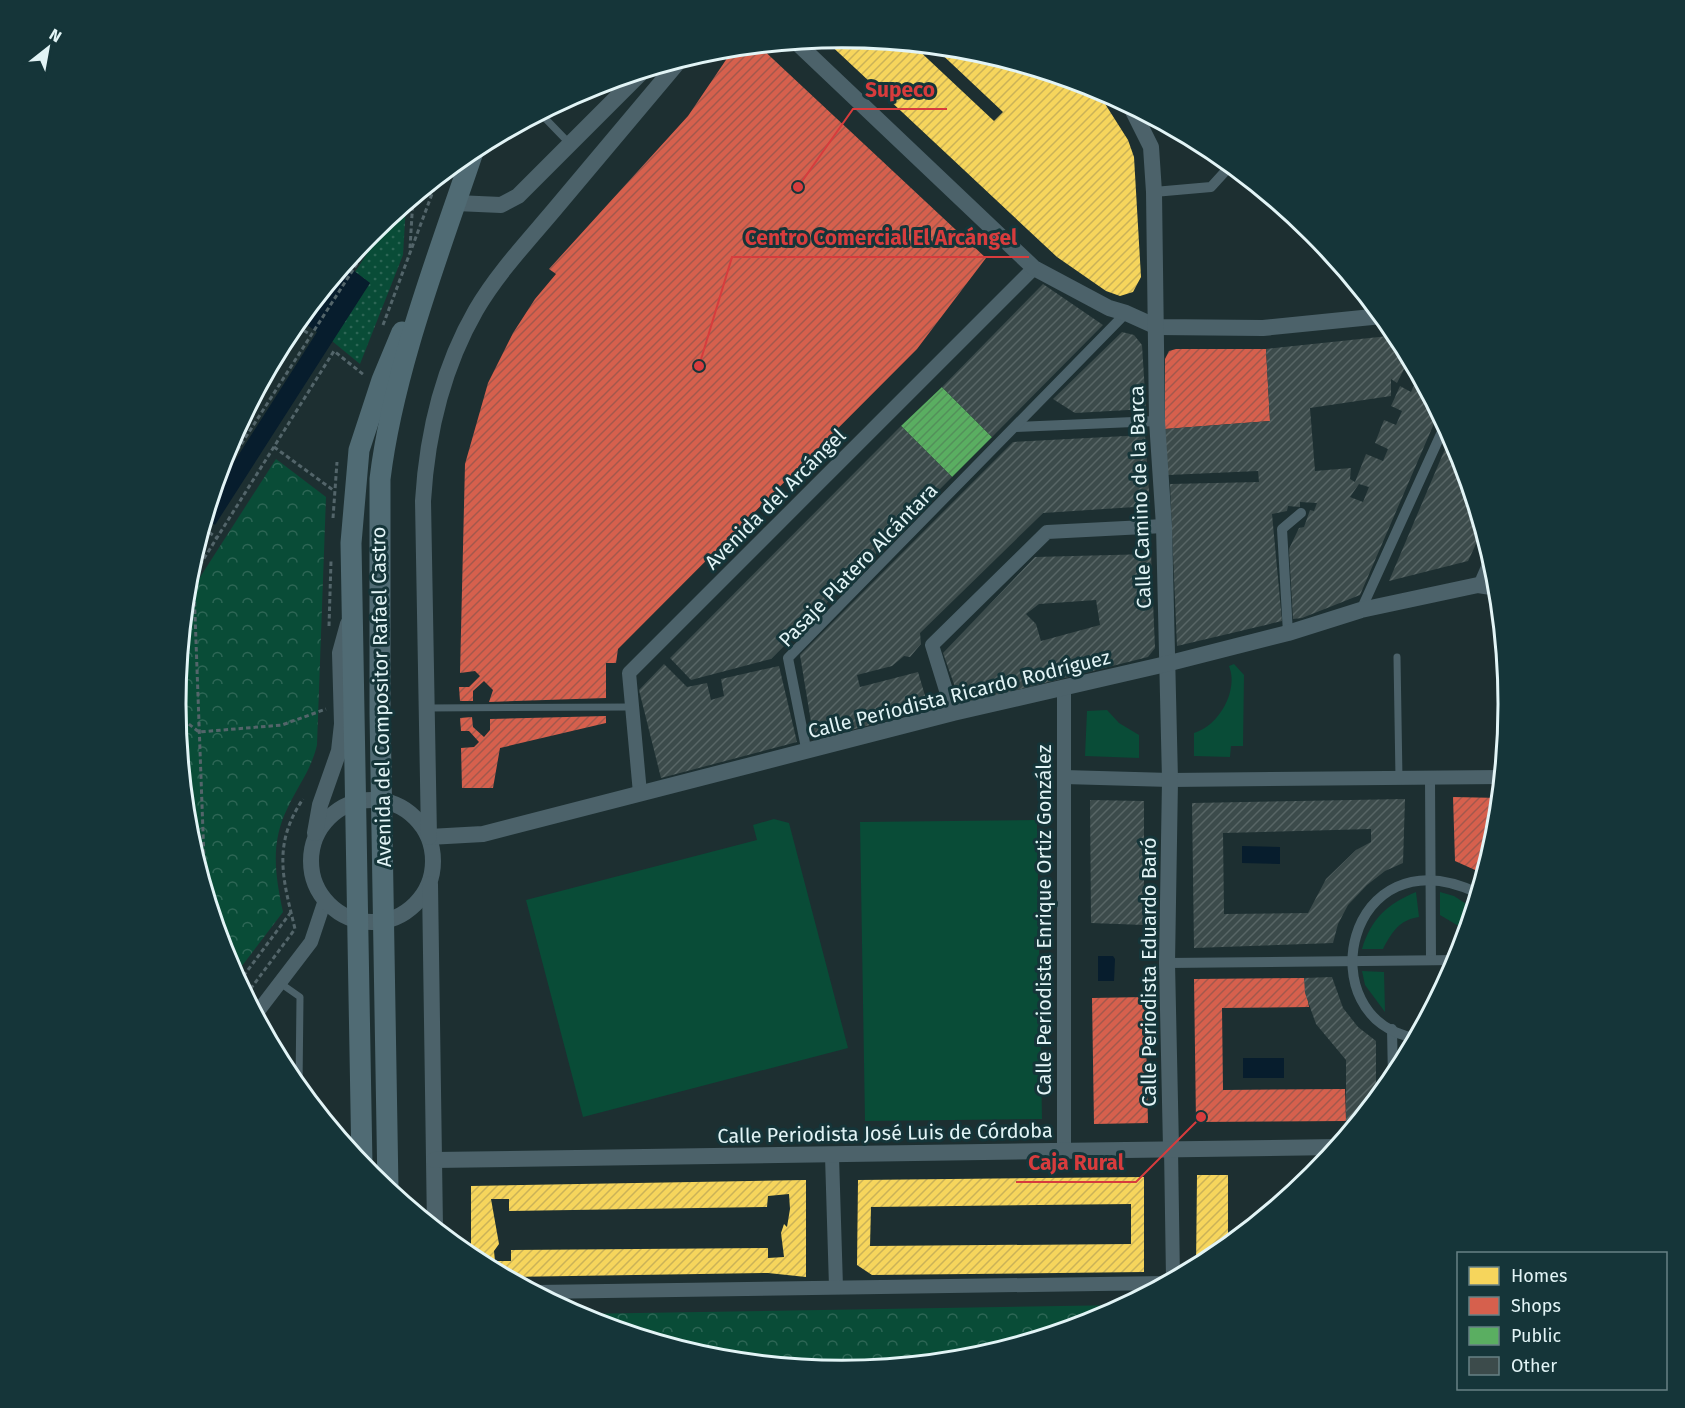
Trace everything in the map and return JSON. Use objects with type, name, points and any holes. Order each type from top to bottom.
[{"type":"main road","name":"Avenida del Compositor Rafael Castro","points":[[388,1176],[378,524],[381,469],[398,387],[468,166]]},
{"type":"main road","name":"Avenida del Compositor Rafael Castro","points":[[362,1150],[354,606],[351,543],[359,450],[382,380],[454,209]]},
{"type":"street","points":[[803,49],[1034,268],[1109,308],[1157,327],[1263,328],[1372,317]]},
{"type":"street","points":[[435,1217],[430,881],[433,867],[429,837],[423,501],[425,466],[435,409],[448,371],[475,311],[504,269],[671,71]]},
{"type":"street","points":[[454,209],[492,206],[510,201],[630,84]]},
{"type":"street","name":"Calle Camino de la Barca","points":[[1137,118],[1150,147],[1154,192],[1157,421],[1164,526],[1166,664]]},
{"type":"street","points":[[1154,192],[1211,187],[1225,172]]},
{"type":"street","name":"Avenida del Arcángel","points":[[640,793],[629,674],[1034,268]]},
{"type":"street","name":"Pasaje Platero Alcántara","points":[[807,753],[788,658],[1126,313]]},
{"type":"street","points":[[1016,427],[1157,421]]},
{"type":"street","points":[[1361,610],[1441,435]]},
{"type":"street","points":[[1288,633],[1282,529],[1301,513]]},
{"type":"street","points":[[953,713],[932,645],[1047,532],[1164,526]]},
{"type":"street","points":[[1478,585],[1485,570]]},
{"type":"street","name":"Calle Periodista Ricardo Rodríguez","points":[[429,837],[483,834],[807,753],[953,713],[1064,690],[1288,633],[1361,610],[1478,585],[1488,586]]},
{"type":"street","name":"Avenida del Compositor Rafael Castro","points":[[325,900],[315,882],[311,862],[320,805],[339,751],[342,724],[340,652],[354,606]]},
{"type":"street","name":"Calle Periodista Eduardo Baró","points":[[1166,664],[1170,780],[1167,963],[1173,1270]]},
{"type":"street","name":"Calle Periodista Enrique Ortiz González","points":[[1064,690],[1064,1151]]},
{"type":"street","points":[[1064,777],[1170,780],[1494,777]]},
{"type":"street","points":[[1430,778],[1431,960]]},
{"type":"street","points":[[314,841],[324,823],[334,813],[357,802],[382,801],[401,807],[417,820],[429,837]]},
{"type":"street","points":[[1409,1035],[1392,1029],[1367,1008],[1355,985],[1351,960],[1355,935],[1366,913],[1383,896],[1404,884],[1429,879],[1455,882],[1471,890]]},
{"type":"street","points":[[261,1007],[311,942],[325,900],[337,911],[358,921],[385,922],[405,913],[420,900],[430,881]]},
{"type":"street","points":[[1167,963],[1447,960]]},
{"type":"street","points":[[1392,1029],[1393,1061]]},
{"type":"street","name":"Calle Periodista José Luis de Córdoba","points":[[434,1160],[1326,1147]]},
{"type":"street","points":[[832,1156],[836,1287]]},
{"type":"street","points":[[552,1292],[1149,1283]]},
{"type":"lane","points":[[546,119],[570,144]]},
{"type":"lane","points":[[1396,657],[1399,779]]},
{"type":"lane","points":[[427,708],[632,707]]},
{"type":"lane","points":[[280,983],[300,997],[299,1071]]},
{"type":"path","points":[[410,252],[412,209]]},
{"type":"path","points":[[237,451],[357,263]]},
{"type":"path","points":[[304,331],[311,336]]},
{"type":"path","points":[[203,561],[334,351],[364,376]]},
{"type":"path","points":[[274,447],[334,491]]},
{"type":"path","points":[[209,533],[217,538]]},
{"type":"path","points":[[195,603],[204,852]]},
{"type":"path","points":[[187,723],[199,732],[282,725],[327,708]]},
{"type":"path","points":[[251,988],[295,929],[281,868],[287,826],[304,798]]},
{"type":"path","points":[[245,974],[291,912]]},
{"type":"green space","points":[[405,215],[403,255],[360,364],[332,341],[370,283],[355,272],[370,249]]},
{"type":"green space","points":[[276,459],[326,497],[317,745],[308,770],[288,807],[278,833],[276,872],[283,912],[241,967],[221,915],[209,874],[192,790],[186,704],[192,618],[198,580]]},
{"type":"green space","points":[[1234,664],[1244,675],[1243,746],[1231,746],[1230,757],[1194,756],[1194,733],[1211,723],[1225,706],[1231,686],[1229,666]]},
{"type":"green space","points":[[1107,710],[1119,723],[1139,735],[1139,758],[1085,756],[1087,711]]},
{"type":"green space","points":[[774,819],[789,823],[848,1048],[583,1117],[526,900],[757,840],[753,825]]},
{"type":"green space","points":[[1037,820],[1042,1119],[865,1121],[860,822]]},
{"type":"green space","points":[[1416,892],[1419,917],[1401,924],[1383,949],[1362,949],[1375,921],[1389,907]]},
{"type":"green space","points":[[1440,892],[1454,896],[1467,904],[1460,927],[1440,915]]},
{"type":"green space","points":[[1362,971],[1384,972],[1385,1012],[1365,985]]},
{"type":"green space","points":[[1104,1305],[1012,1338],[970,1347],[885,1359],[842,1360],[800,1359],[715,1347],[673,1338],[601,1314]]},
{"type":"water","points":[[351,269],[370,283],[215,525],[212,523],[231,467],[317,332],[308,325]]},
{"type":"water","points":[[1242,846],[1280,847],[1280,864],[1242,863]]},
{"type":"water","points":[[1098,956],[1113,956],[1115,959],[1114,981],[1098,981]]},
{"type":"water","points":[[1243,1058],[1284,1058],[1284,1078],[1243,1078]]},
{"type":"building: Homes","points":[[834,48],[885,49],[922,53],[994,121],[1003,112],[944,57],[1012,70],[1104,103],[1128,140],[1134,157],[1141,277],[1133,292],[1120,296],[1106,291],[1057,257]]},
{"type":"building: Homes","points":[[1197,1175],[1228,1175],[1228,1234],[1196,1256]]},
{"type":"building: Homes","points":[[1144,1177],[1144,1272],[872,1275],[857,1265],[858,1180]],"holes":[[[1131,1204],[1131,1244],[870,1246],[871,1207]]]},
{"type":"building: Homes","points":[[806,1180],[806,1277],[768,1273],[523,1277],[497,1261],[511,1261],[511,1250],[768,1248],[768,1258],[784,1257],[781,1233],[784,1224],[787,1227],[790,1209],[789,1194],[768,1196],[767,1207],[509,1211],[509,1199],[491,1199],[499,1244],[494,1251],[495,1260],[471,1244],[471,1186]]},
{"type":"building: Shops","points":[[766,53],[986,258],[917,349],[618,649],[616,663],[606,663],[606,698],[489,702],[493,690],[484,681],[473,691],[473,701],[460,701],[459,687],[469,687],[480,676],[475,671],[460,673],[465,464],[488,383],[513,333],[535,299],[556,274],[549,269],[688,116],[727,59]]},
{"type":"building: Shops","points":[[1176,349],[1266,349],[1270,421],[1165,429],[1165,359],[1169,351]]},
{"type":"building: Shops","points":[[606,716],[606,723],[500,748],[493,788],[462,788],[461,748],[474,747],[479,742],[469,731],[461,731],[460,718],[472,717],[473,727],[484,737],[490,730],[490,719]]},
{"type":"building: Shops","points":[[1453,797],[1492,798],[1477,871],[1455,861]]},
{"type":"building: Shops","points":[[1304,978],[1309,1007],[1222,1008],[1223,1090],[1345,1089],[1346,1121],[1196,1122],[1194,979]]},
{"type":"building: Shops","points":[[1145,997],[1148,1123],[1094,1124],[1092,998]]},
{"type":"building: Public","points":[[942,387],[992,437],[952,477],[901,426]]},
{"type":"building: Other","points":[[1043,284],[1103,325],[992,437],[942,387]]},
{"type":"building: Other","points":[[1122,332],[1134,335],[1142,345],[1146,409],[1075,413],[1053,399]]},
{"type":"building: Other","points":[[1385,336],[1407,370],[1404,369],[1397,383],[1391,379],[1391,396],[1310,408],[1315,471],[1351,468],[1350,479],[1355,482],[1366,454],[1383,461],[1388,449],[1375,443],[1384,420],[1396,425],[1402,411],[1391,406],[1400,386],[1411,392],[1415,384],[1435,422],[1360,595],[1302,618],[1293,619],[1289,549],[1299,528],[1304,527],[1310,510],[1314,511],[1317,503],[1300,502],[1300,507],[1288,506],[1287,511],[1272,514],[1282,621],[1177,646],[1170,484],[1259,482],[1258,471],[1168,475],[1165,429],[1270,421],[1266,349]],"holes":[[[1359,484],[1369,487],[1363,502],[1350,497]]]},
{"type":"building: Other","points":[[901,426],[952,477],[771,659],[691,680],[670,658]]},
{"type":"building: Other","points":[[1145,435],[1150,506],[1043,513],[920,633],[921,644],[910,657],[904,656],[892,666],[857,675],[860,687],[918,672],[929,709],[814,740],[800,655],[1013,442]]},
{"type":"building: Other","points":[[1446,447],[1464,493],[1478,541],[1468,561],[1389,581]]},
{"type":"building: Other","points":[[1151,554],[1155,648],[1148,657],[961,704],[943,653],[1035,557]],"holes":[[[1096,600],[1100,625],[1041,641],[1036,624],[1026,614],[1039,604]]]},
{"type":"building: Other","points":[[664,664],[687,687],[707,683],[711,700],[724,696],[721,679],[779,666],[797,742],[661,778],[639,690]]},
{"type":"building: Other","points":[[1405,799],[1403,863],[1385,871],[1367,885],[1348,905],[1338,924],[1333,943],[1194,948],[1192,803]],"holes":[[[1371,829],[1371,842],[1356,850],[1326,879],[1308,913],[1224,914],[1223,833]]]},
{"type":"building: Other","points":[[1090,800],[1144,801],[1144,925],[1091,923]]},
{"type":"building: Other","points":[[1332,977],[1343,1008],[1358,1027],[1376,1041],[1376,1085],[1349,1121],[1346,1121],[1346,1060],[1316,1024],[1305,993],[1304,978]]},
{"type":"place","name":"Supeco","points":[[798,187]]},
{"type":"place","name":"Centro Comercial El Arcángel","points":[[699,366]]},
{"type":"place","name":"Caja Rural","points":[[1201,1117]]}]
